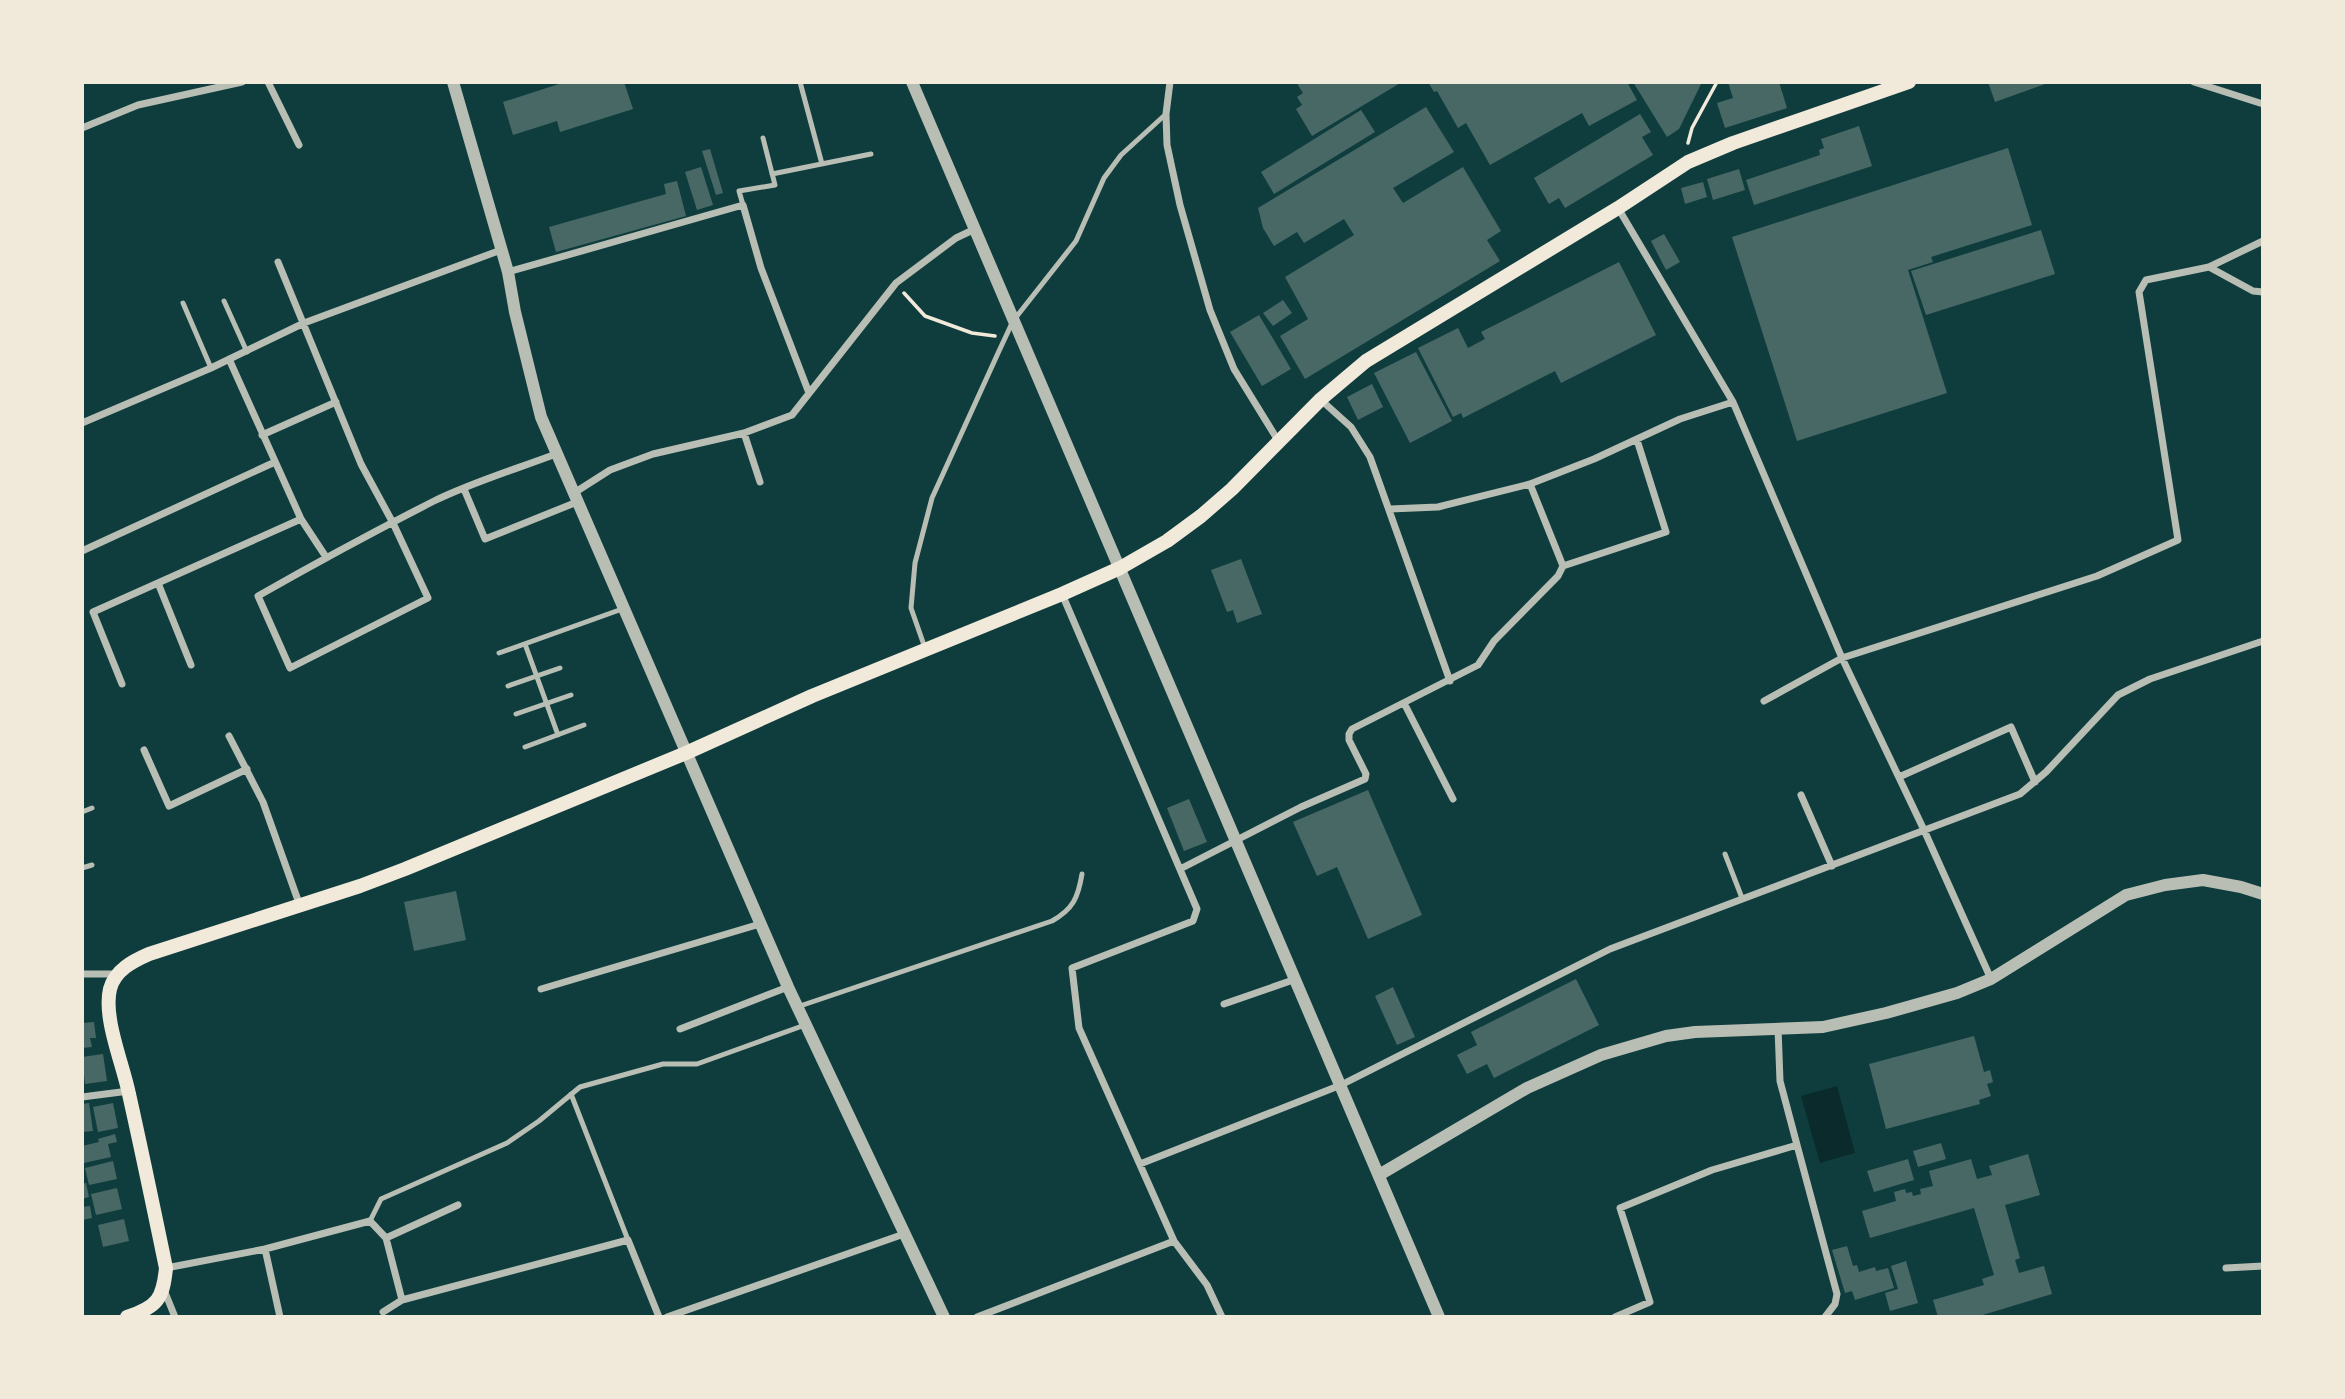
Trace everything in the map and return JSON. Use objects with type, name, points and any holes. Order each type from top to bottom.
[{"type":"main road","points":[[127,1317],[156,1302],[164,1290],[166,1268],[129,1091],[109,1013],[110,989],[117,975],[130,962],[405,869],[686,753],[812,696],[926,651],[1120,568],[1167,541],[1201,516],[1232,489],[1321,400],[1366,361],[1618,208],[1688,162],[1732,143],[1909,82]]},
{"type":"street","points":[[82,128],[138,105],[242,82]]},
{"type":"street","points":[[268,82],[299,145]]},
{"type":"street","points":[[453,82],[508,272],[541,417],[788,988],[944,1317]]},
{"type":"street","points":[[912,82],[1439,1317]]},
{"type":"street","points":[[1170,82],[1166,114],[1167,145],[1180,205],[1210,310],[1234,369],[1279,442]]},
{"type":"street","points":[[2194,82],[2263,104]]},
{"type":"street","points":[[508,272],[743,205],[761,268],[809,393]]},
{"type":"street","points":[[1618,208],[1733,402],[1842,658],[1991,979]]},
{"type":"street","points":[[464,489],[485,539],[575,498],[610,470],[653,454],[744,433],[792,415],[896,283],[956,239],[975,229]]},
{"type":"street","points":[[1764,701],[1842,658],[2097,576],[2178,540],[2139,292],[2146,280],[2209,267],[2263,240]]},
{"type":"street","points":[[82,423],[247,352],[304,323],[501,250]]},
{"type":"street","points":[[278,262],[361,464],[393,523],[428,598],[290,668],[258,596],[326,557],[393,523],[437,500],[556,454]]},
{"type":"street","points":[[2209,267],[2253,291],[2263,292]]},
{"type":"street","points":[[229,359],[301,519],[326,557]]},
{"type":"street","points":[[1321,400],[1351,427],[1370,457],[1450,681]]},
{"type":"street","points":[[262,435],[336,402]]},
{"type":"street","points":[[1390,509],[1438,507],[1530,484],[1637,440],[1680,419],[1733,402]]},
{"type":"street","points":[[744,433],[760,482]]},
{"type":"street","points":[[1182,868],[1301,807],[1365,779],[1367,774],[1349,740],[1352,729],[1478,665],[1494,641],[1558,576],[1563,566],[1666,532],[1637,440]]},
{"type":"street","points":[[82,551],[275,462]]},
{"type":"street","points":[[1530,484],[1563,566]]},
{"type":"street","points":[[122,684],[93,612],[301,519]]},
{"type":"street","points":[[158,583],[191,665]]},
{"type":"street","points":[[1062,594],[1198,909],[1193,921],[1072,968],[1079,1028],[1174,1241],[1207,1284],[1222,1317]]},
{"type":"street","points":[[1140,1164],[1342,1085],[1610,949],[2020,794],[2035,782],[2118,695],[2150,679],[2263,641]]},
{"type":"street","points":[[1404,703],[1453,799]]},
{"type":"street","points":[[1899,777],[2011,727],[2035,782]]},
{"type":"street","points":[[229,736],[263,802],[300,906]]},
{"type":"street","points":[[144,750],[169,806],[247,769]]},
{"type":"street","points":[[1801,796],[1832,866]]},
{"type":"street","points":[[1379,1175],[1527,1088],[1601,1055],[1666,1036],[1695,1032],[1823,1027],[1957,993],[1991,979],[2126,895],[2165,885],[2203,880],[2263,894]]},
{"type":"street","points":[[541,989],[760,924]]},
{"type":"street","points":[[82,974],[117,975]]},
{"type":"street","points":[[1224,1004],[1296,979]]},
{"type":"street","points":[[680,1029],[788,988]]},
{"type":"street","points":[[1778,1028],[1780,1081],[1837,1294],[1835,1304],[1825,1317]]},
{"type":"street","points":[[82,1097],[129,1091]]},
{"type":"street","points":[[1615,1317],[1650,1302],[1620,1208],[1712,1170],[1797,1145]]},
{"type":"street","points":[[386,1238],[458,1205]]},
{"type":"street","points":[[166,1268],[265,1249],[370,1220],[386,1238],[402,1300]]},
{"type":"street","points":[[667,1317],[904,1234]]},
{"type":"street","points":[[383,1312],[402,1300],[628,1240],[659,1317]]},
{"type":"street","points":[[977,1317],[1174,1241]]},
{"type":"street","points":[[265,1249],[280,1317]]},
{"type":"street","points":[[2226,1268],[2263,1266]]},
{"type":"street","points":[[164,1290],[175,1317]]},
{"type":"lane","points":[[800,82],[822,164]]},
{"type":"lane","points":[[926,651],[911,608],[915,563],[932,498],[1013,321],[1076,241],[1109,170],[1121,155],[1166,114]]},
{"type":"lane","points":[[743,205],[739,191],[775,186],[763,138]]},
{"type":"lane","points":[[772,174],[871,154]]},
{"type":"lane","points":[[224,301],[247,352]]},
{"type":"lane","points":[[183,303],[211,368]]},
{"type":"lane","points":[[499,653],[625,608]]},
{"type":"lane","points":[[525,644],[558,735]]},
{"type":"lane","points":[[508,686],[560,668]]},
{"type":"lane","points":[[516,714],[571,695]]},
{"type":"lane","points":[[525,747],[584,725]]},
{"type":"lane","points":[[82,812],[92,808]]},
{"type":"lane","points":[[1725,854],[1742,898]]},
{"type":"lane","points":[[82,869],[92,865]]},
{"type":"lane","points":[[797,1007],[1052,921],[1068,912],[1079,892],[1082,874]]},
{"type":"lane","points":[[370,1220],[382,1199],[507,1143],[580,1087],[663,1064],[697,1064],[805,1025]]},
{"type":"lane","points":[[571,1094],[628,1240]]},
{"type":"path","points":[[1688,162],[1688,139],[1717,82]]},
{"type":"path","points":[[896,283],[925,316],[972,333],[1005,337]]},
{"type":"water","points":[[1837,1086],[1855,1153],[1820,1163],[1801,1096]]},
{"type":"building","points":[[565,82],[624,82],[633,109],[560,132],[557,121],[513,135],[503,102]]},
{"type":"building","points":[[1296,82],[1402,82],[1312,136],[1296,109],[1302,105],[1297,97],[1303,93]]},
{"type":"building","points":[[1428,82],[1627,82],[1637,100],[1589,126],[1582,113],[1490,165],[1466,123],[1458,128],[1437,91],[1434,92]]},
{"type":"building","points":[[1633,82],[1702,82],[1679,129],[1667,137]]},
{"type":"building","points":[[1728,82],[1779,82],[1787,108],[1725,128],[1717,103],[1733,98]]},
{"type":"building","points":[[1988,82],[2048,82],[2048,83],[1995,102]]},
{"type":"building","points":[[1426,107],[1454,152],[1393,188],[1403,203],[1463,167],[1501,231],[1487,240],[1500,261],[1305,379],[1280,336],[1308,319],[1285,277],[1354,235],[1344,219],[1304,243],[1297,232],[1274,246],[1263,228],[1258,208]]},
{"type":"building","points":[[1361,110],[1375,132],[1274,194],[1261,172]]},
{"type":"building","points":[[1640,114],[1651,132],[1642,137],[1653,155],[1565,208],[1559,198],[1549,204],[1534,178]]},
{"type":"building","points":[[1859,126],[1872,166],[1754,205],[1746,180],[1820,155],[1819,150],[1824,148],[1821,139]]},
{"type":"building","points":[[2008,148],[2032,225],[1931,257],[1933,262],[1908,270],[1947,393],[1797,441],[1732,237]]},
{"type":"building","points":[[710,149],[723,193],[716,195],[702,151]]},
{"type":"building","points":[[701,167],[713,205],[697,210],[685,172]]},
{"type":"building","points":[[1739,169],[1745,190],[1713,200],[1707,179]]},
{"type":"building","points":[[677,181],[686,216],[556,252],[549,227],[666,194],[664,184]]},
{"type":"building","points":[[1703,182],[1707,197],[1685,204],[1681,188]]},
{"type":"building","points":[[2041,230],[2055,274],[1926,315],[1911,271]]},
{"type":"building","points":[[1664,234],[1680,262],[1666,270],[1651,241]]},
{"type":"building","points":[[1619,262],[1656,335],[1561,383],[1555,371],[1463,418],[1461,413],[1453,417],[1418,348],[1458,328],[1468,348],[1485,339],[1481,332]]},
{"type":"building","points":[[1283,300],[1292,313],[1273,326],[1263,313]]},
{"type":"building","points":[[1259,315],[1291,369],[1262,386],[1230,332]]},
{"type":"building","points":[[1416,352],[1452,421],[1410,443],[1374,373]]},
{"type":"building","points":[[1372,384],[1383,407],[1358,420],[1347,397]]},
{"type":"building","points":[[1241,559],[1262,614],[1237,623],[1233,610],[1227,612],[1211,570]]},
{"type":"building","points":[[1368,790],[1422,915],[1368,939],[1337,867],[1317,876],[1293,822]]},
{"type":"building","points":[[1189,799],[1207,842],[1184,851],[1167,808]]},
{"type":"building","points":[[456,891],[466,940],[414,951],[404,902]]},
{"type":"building","points":[[1576,979],[1599,1025],[1494,1078],[1487,1064],[1467,1074],[1457,1055],[1477,1045],[1471,1032]]},
{"type":"building","points":[[1393,987],[1415,1037],[1397,1045],[1375,996]]},
{"type":"building","points":[[94,1022],[96,1038],[90,1038],[92,1047],[82,1048],[82,1023]]},
{"type":"building","points":[[1974,1036],[1984,1072],[1990,1070],[1993,1082],[1987,1084],[1991,1096],[1979,1100],[1980,1104],[1886,1129],[1869,1064]]},
{"type":"building","points":[[103,1054],[107,1081],[85,1084],[82,1057]]},
{"type":"building","points":[[89,1103],[93,1131],[82,1132],[82,1104]]},
{"type":"building","points":[[113,1103],[118,1128],[98,1132],[93,1107]]},
{"type":"building","points":[[115,1134],[117,1142],[108,1144],[111,1157],[84,1163],[82,1146]]},
{"type":"building","points":[[1941,1143],[1946,1159],[1918,1167],[1913,1151]]},
{"type":"building","points":[[2028,1154],[2040,1195],[2005,1205],[2020,1258],[2015,1260],[2019,1273],[2044,1266],[2052,1294],[1976,1317],[1938,1317],[1933,1300],[1984,1285],[1982,1279],[1994,1275],[1974,1208],[1870,1238],[1862,1211],[1896,1201],[1894,1192],[1905,1189],[1906,1193],[1912,1192],[1913,1196],[1921,1194],[1920,1189],[1933,1186],[1929,1171],[1971,1159],[1977,1179],[1992,1175],[1989,1166]]},
{"type":"building","points":[[1908,1159],[1914,1180],[1874,1192],[1867,1171]]},
{"type":"building","points":[[113,1161],[117,1179],[89,1185],[85,1168]]},
{"type":"building","points":[[86,1183],[89,1197],[82,1199],[82,1184]]},
{"type":"building","points":[[117,1188],[122,1209],[96,1215],[91,1194]]},
{"type":"building","points":[[90,1206],[92,1218],[82,1220],[82,1207]]},
{"type":"building","points":[[124,1219],[129,1241],[103,1247],[98,1225]]},
{"type":"building","points":[[1847,1246],[1853,1266],[1857,1265],[1859,1272],[1875,1267],[1876,1271],[1888,1268],[1894,1288],[1855,1300],[1852,1291],[1845,1293],[1832,1250]]},
{"type":"building","points":[[1906,1261],[1918,1303],[1890,1311],[1885,1293],[1898,1289],[1891,1266]]}]
